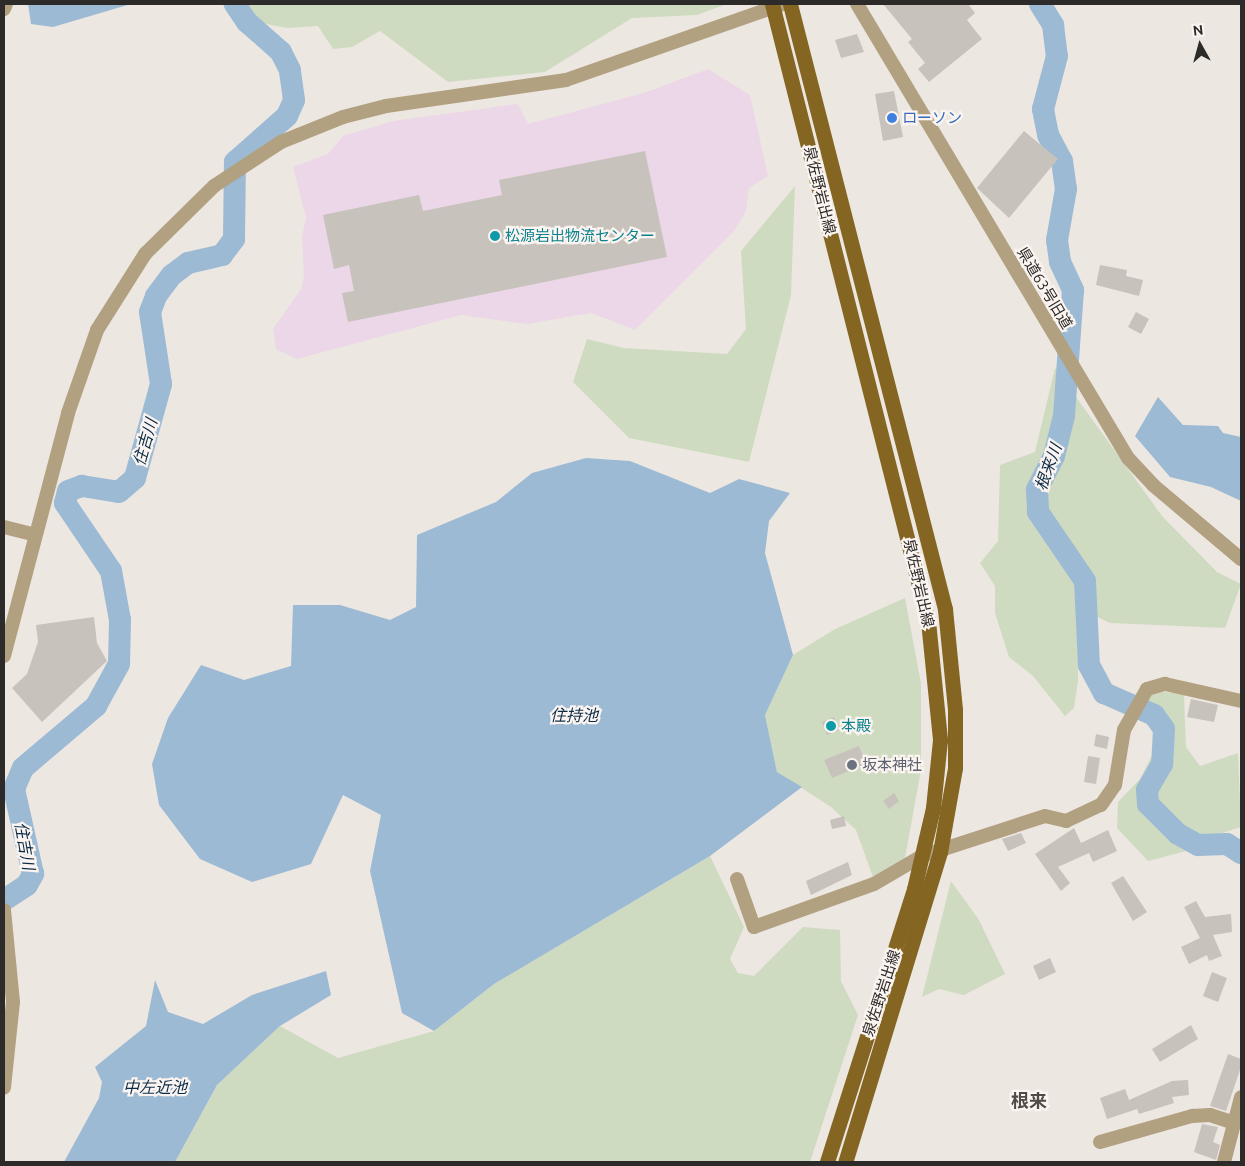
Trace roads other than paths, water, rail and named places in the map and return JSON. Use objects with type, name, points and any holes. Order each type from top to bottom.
[{"type":"main road","name":"泉佐野岩出線","points":[[790,4],[945,609],[955,768],[940,852],[845,1162]]},
{"type":"main road","name":"泉佐野岩出線","points":[[776,5],[893,470],[936,663],[940,740],[933,808],[922,856],[827,1162]]},
{"type":"street","points":[[4,9],[6,4]]},
{"type":"street","name":"県道63号旧道","points":[[857,4],[1044,320],[1134,465],[1241,559]]},
{"type":"street","points":[[4,656],[73,397],[97,330],[145,254],[214,186],[240,166],[281,142],[343,117],[386,106],[566,80],[776,5]]},
{"type":"street","points":[[4,527],[35,535]]},
{"type":"street","points":[[737,879],[754,927],[874,884],[922,856],[940,852],[1045,816],[1066,821],[1101,805],[1115,784],[1124,730],[1147,688],[1165,684],[1241,701]]},
{"type":"street","points":[[4,910],[13,1002],[4,1088]]},
{"type":"street","points":[[1224,1162],[1241,1101]]},
{"type":"street","points":[[1100,1142],[1192,1116],[1210,1115],[1234,1123]]},
{"type":"water","points":[[28,4],[131,4],[53,27],[31,24]]},
{"type":"water","points":[[1158,397],[1183,425],[1218,426],[1223,433],[1241,437],[1241,501],[1211,487],[1170,477],[1135,436]]},
{"type":"water","name":"住持池","points":[[586,458],[630,461],[710,493],[739,479],[790,493],[769,521],[765,553],[793,655],[765,715],[777,772],[802,787],[710,856],[494,984],[434,1031],[402,1013],[370,871],[381,815],[343,795],[311,864],[252,882],[200,859],[159,805],[152,764],[168,718],[201,665],[244,680],[291,666],[293,605],[340,605],[390,620],[416,607],[417,535],[496,502],[532,473]]},
{"type":"water","name":"中左近池","points":[[326,971],[331,995],[280,1026],[217,1085],[175,1162],[64,1162],[99,1098],[102,1082],[95,1067],[146,1026],[155,980],[168,1012],[203,1024],[252,995]]},
{"type":"waterway","name":"住吉川","points":[[4,900],[27,885],[33,874],[14,789],[23,768],[96,706],[119,664],[120,620],[111,571],[65,503],[68,491],[82,486],[119,492],[135,478],[161,384],[150,312],[156,296],[172,275],[188,263],[222,255],[234,239],[235,162],[287,116],[294,100],[290,70],[281,52],[247,22],[235,4]]},
{"type":"waterway","name":"根来川","points":[[1040,4],[1053,25],[1057,56],[1043,109],[1048,135],[1062,161],[1066,189],[1057,240],[1060,262],[1073,290],[1064,416],[1054,456],[1037,490],[1038,512],[1085,581],[1089,665],[1104,693],[1154,715],[1164,729],[1162,764],[1147,790],[1148,804],[1178,834],[1198,845],[1227,844],[1241,853]]},
{"type":"place","name":"ローソン","points":[[892,118]]},
{"type":"place","name":"松源岩出物流センター","points":[[495,236]]},
{"type":"place","name":"本殿","points":[[831,726]]},
{"type":"place","name":"坂本神社","points":[[852,765]]},
{"type":"district","name":"根来","points":[[1029,1100]]}]
